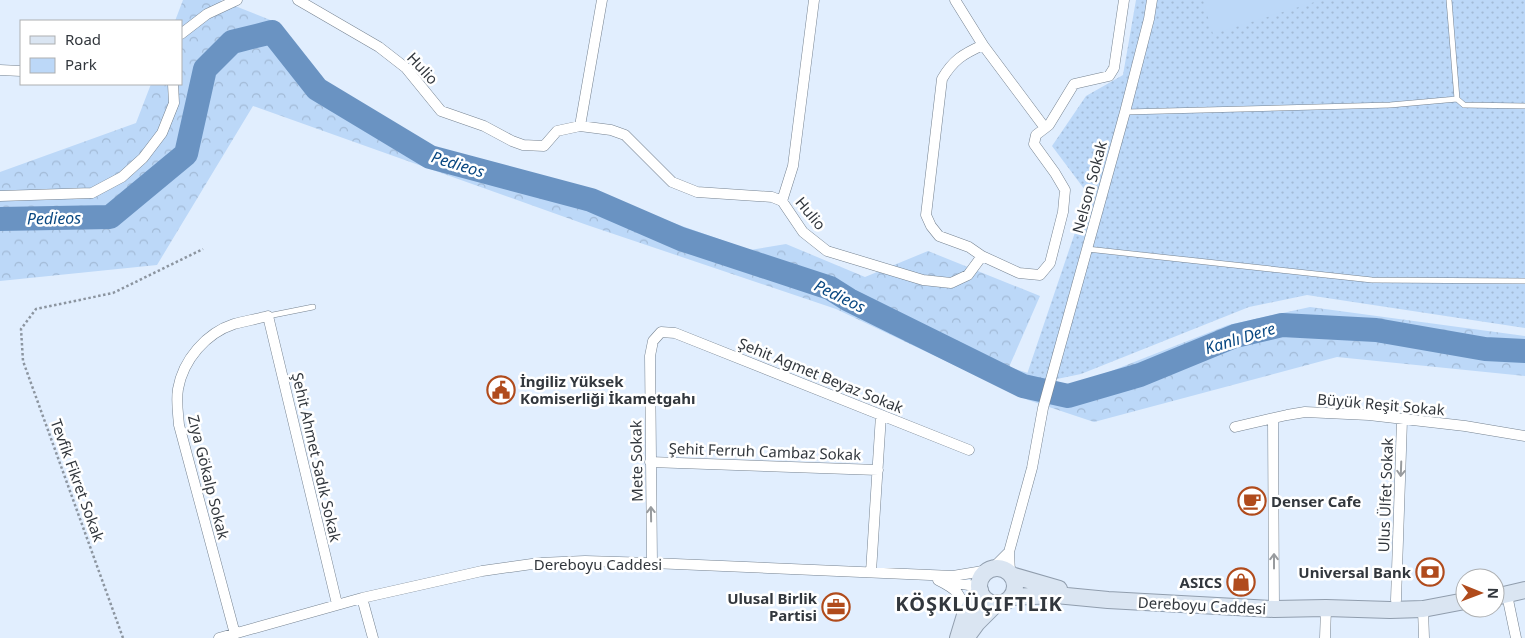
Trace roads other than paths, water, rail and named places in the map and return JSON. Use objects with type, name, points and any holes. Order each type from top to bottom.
[{"type":"main road","points":[[991,569],[1002,569],[1011,574],[1015,586],[1004,600],[961,634],[970,606],[980,589],[982,577],[991,569]]},
{"type":"main road","name":"Dereboyu Caddesi","points":[[1011,574],[1043,586],[1108,600]]},
{"type":"main road","points":[[1505,592],[1525,586]]},
{"type":"main road","points":[[980,589],[986,600],[1004,600]]},
{"type":"main road","points":[[1505,593],[1525,590]]},
{"type":"main road","name":"Dereboyu Caddesi","points":[[1356,608],[1396,600],[1455,594]]},
{"type":"main road","name":"Dereboyu Caddesi","points":[[1004,600],[1056,595],[1108,600],[1274,609],[1356,608],[1390,610],[1423,608],[1455,603]]},
{"type":"street","points":[[182,33],[208,14],[237,0]]},
{"type":"street","name":"Hulio","points":[[298,0],[378,47],[406,68],[441,111],[484,126],[523,145],[544,146],[558,130],[580,126],[611,130],[625,135],[672,182],[697,192],[772,198],[782,201],[803,232],[827,251],[923,280],[951,283],[968,275],[982,256]]},
{"type":"street","points":[[580,126],[602,0]]},
{"type":"street","points":[[782,201],[792,166],[814,0]]},
{"type":"street","points":[[955,0],[983,45],[1045,128]]},
{"type":"street","points":[[983,45],[965,54],[950,65],[942,79],[926,215],[931,226],[940,236],[969,247],[982,256],[1019,273],[1040,275],[1050,263],[1063,212],[1065,190],[1034,144],[1036,135],[1049,125],[1074,84],[1109,76],[1114,68],[1124,0]]},
{"type":"street","name":"Nelson Sokak","points":[[1010,552],[1032,468],[1043,408],[1125,112],[1149,19],[1152,0]]},
{"type":"street","points":[[0,70],[20,71]]},
{"type":"street","points":[[0,196],[92,193],[122,177],[143,158],[162,134],[174,103],[173,85]]},
{"type":"street","name":"Şehit Ahmet Sadık Sokak","points":[[268,316],[337,604]]},
{"type":"street","name":"Zıya Gökalp Sokak","points":[[234,634],[179,425],[178,388],[189,361],[198,348],[209,338],[234,324],[268,316]]},
{"type":"street","name":"Şehit Agmet Beyaz Sokak","points":[[661,332],[675,333],[969,450]]},
{"type":"street","name":"Mete Sokak","points":[[652,563],[650,356],[653,341],[661,332]]},
{"type":"street","name":"Büyük Reşit Sokak","points":[[1235,427],[1304,412],[1370,415],[1465,426],[1525,436]]},
{"type":"street","points":[[871,572],[881,415]]},
{"type":"street","points":[[1273,419],[1274,609]]},
{"type":"street","name":"Ulus Ülfet Sokak","points":[[1396,600],[1402,420]]},
{"type":"street","name":"Şehit Ferruh Cambaz Sokak","points":[[650,462],[878,470]]},
{"type":"street","points":[[991,569],[1010,552]]},
{"type":"street","points":[[1010,552],[1011,574]]},
{"type":"street","name":"Dereboyu Caddesi","points":[[219,638],[337,604],[482,571],[513,566],[576,561],[953,576],[991,569]]},
{"type":"street","name":"Dereboyu Caddesi","points":[[926,575],[938,580],[980,589]]},
{"type":"street","points":[[938,580],[952,587],[960,596],[962,609],[961,634]]},
{"type":"street","points":[[362,598],[373,638]]},
{"type":"street","points":[[1325,638],[1326,608]]},
{"type":"street","points":[[1423,608],[1424,638]]},
{"type":"street","points":[[1505,610],[1516,638]]},
{"type":"lane","points":[[1449,0],[1457,99],[1464,105],[1525,106]]},
{"type":"lane","points":[[1125,112],[1390,105],[1457,99]]},
{"type":"lane","points":[[1087,249],[1372,280],[1525,281]]},
{"type":"lane","points":[[268,316],[313,307]]},
{"type":"waterway","name":"Pedieos","points":[[0,219],[110,217],[186,154],[205,69],[232,42],[272,32],[317,89],[430,157],[591,200],[681,239],[830,288],[849,300],[1023,386],[1068,396],[1140,375],[1235,336],[1282,325],[1376,330],[1485,349],[1525,351]]},
{"type":"place","name":"İngiliz Yüksek Komiserliği İkametgahı","points":[[501,390]]},
{"type":"place","name":"Denser Cafe","points":[[1252,501]]},
{"type":"place","name":"Universal Bank","points":[[1430,572]]},
{"type":"place","name":"ASICS","points":[[1241,582]]},
{"type":"place","name":"Ulusal Birlik Partisi","points":[[836,607]]},
{"type":"district","name":"KÖŞKLÜÇIFTLIK","points":[[979,603]]},
{"type":"water label","name":"Kanlı Dere","points":[[1240,338]]}]
